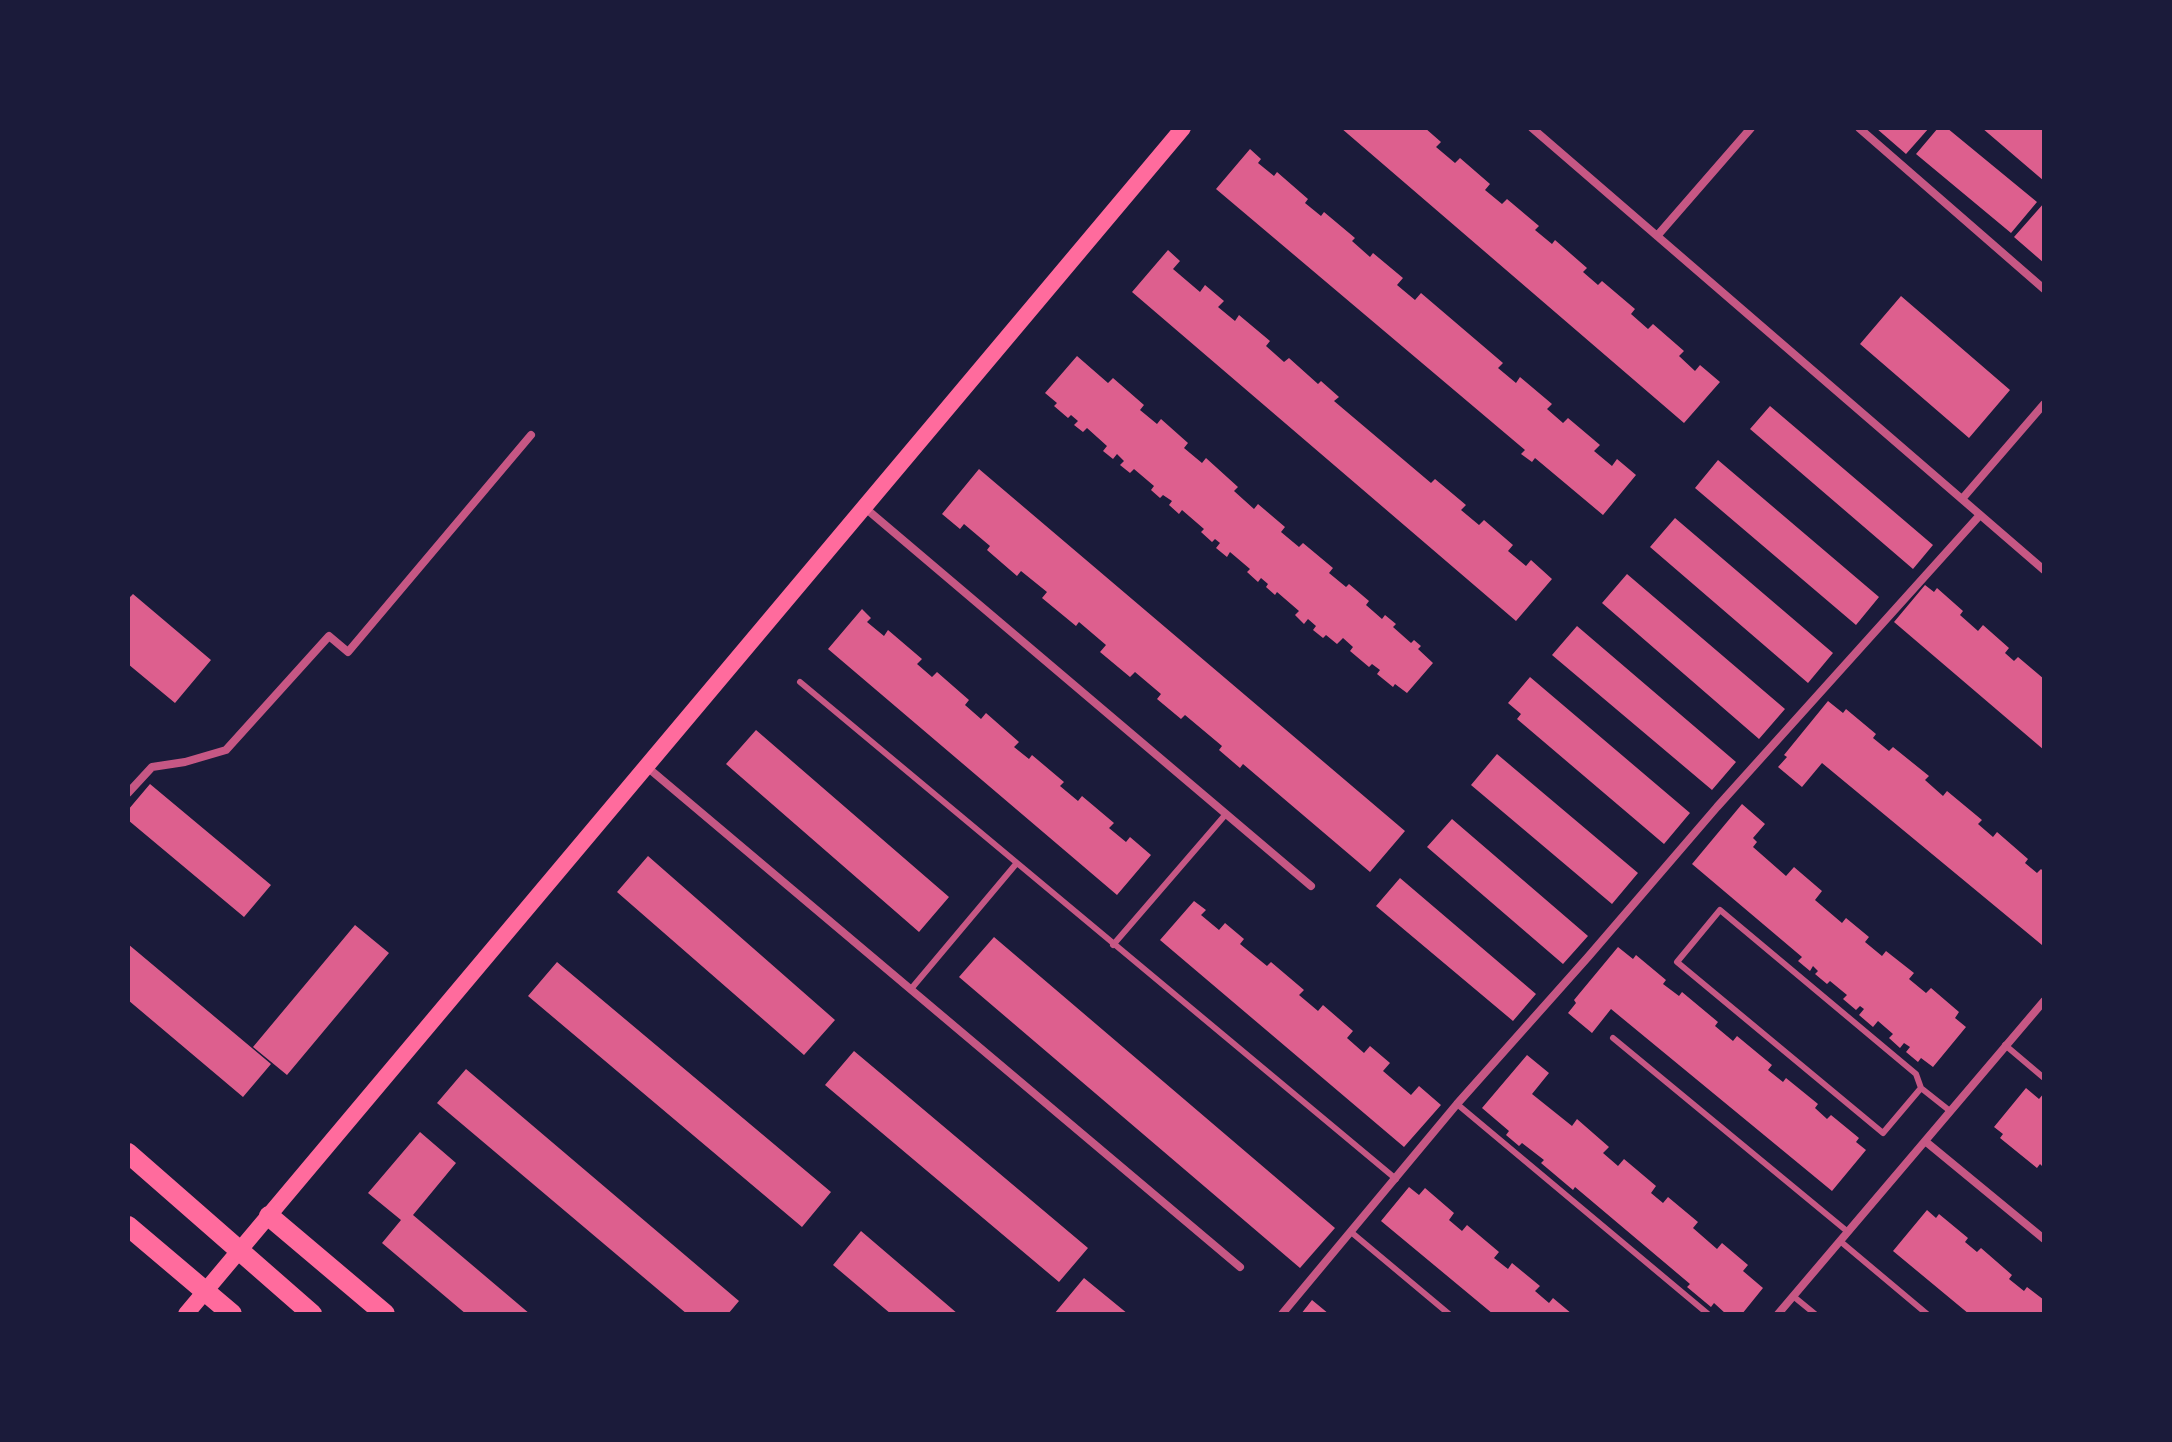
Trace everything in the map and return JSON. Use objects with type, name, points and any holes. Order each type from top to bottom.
[{"type":"main road","points":[[186,1314],[1183,128]]},
{"type":"main road","points":[[128,1153],[312,1314]]},
{"type":"main road","points":[[269,1216],[385,1314]]},
{"type":"main road","points":[[128,1226],[232,1314]]},
{"type":"street","points":[[1532,128],[2044,570]]},
{"type":"street","points":[[1657,236],[1751,128]]},
{"type":"street","points":[[1859,128],[2044,289]]},
{"type":"street","points":[[1962,499],[2044,404]]},
{"type":"street","points":[[128,793],[152,767],[185,762],[226,750],[329,636],[348,652],[531,435]]},
{"type":"street","points":[[864,507],[1311,886]]},
{"type":"street","points":[[1282,1314],[1457,1104],[1717,807],[1980,515]]},
{"type":"street","points":[[647,767],[1240,1267]]},
{"type":"street","points":[[1778,1314],[2044,1001]]},
{"type":"street","points":[[1925,1141],[2044,1239]]},
{"type":"lane","points":[[800,682],[1396,1179]]},
{"type":"lane","points":[[1113,945],[1226,814]]},
{"type":"lane","points":[[911,989],[1016,864]]},
{"type":"lane","points":[[1921,1088],[1883,1133],[1677,962],[1720,910],[1916,1074],[1921,1088],[1950,1111]]},
{"type":"lane","points":[[1613,1038],[1848,1232]]},
{"type":"lane","points":[[2005,1045],[2044,1078]]},
{"type":"lane","points":[[1457,1104],[1708,1314]]},
{"type":"lane","points":[[1351,1232],[1449,1314]]},
{"type":"lane","points":[[1840,1241],[1927,1314]]},
{"type":"lane","points":[[1793,1296],[1815,1314]]},
{"type":"building","points":[[1341,128],[1425,128],[1441,142],[1436,147],[1455,163],[1460,158],[1490,184],[1485,190],[1502,204],[1507,199],[1539,226],[1535,230],[1552,244],[1555,240],[1587,268],[1583,272],[1598,285],[1602,281],[1635,309],[1631,314],[1648,329],[1653,324],[1684,351],[1679,356],[1695,371],[1700,365],[1720,382],[1684,423]]},
{"type":"building","points":[[1876,128],[1929,128],[1906,154]]},
{"type":"building","points":[[1938,128],[1947,128],[2037,202],[2011,233],[1916,154]]},
{"type":"building","points":[[1982,128],[2044,128],[2044,181]]},
{"type":"building","points":[[1250,149],[1261,159],[1258,163],[1274,176],[1277,172],[1308,199],[1305,203],[1321,216],[1324,212],[1355,238],[1352,241],[1370,257],[1373,253],[1403,278],[1397,285],[1415,300],[1421,293],[1503,363],[1498,368],[1516,383],[1520,377],[1552,404],[1547,409],[1563,423],[1568,418],[1600,445],[1594,451],[1612,466],[1617,459],[1636,475],[1603,515],[1535,458],[1532,462],[1521,454],[1525,450],[1216,189]]},
{"type":"building","points":[[2044,203],[2044,263],[2014,237]]},
{"type":"building","points":[[1168,250],[1180,261],[1173,269],[1200,292],[1205,285],[1224,301],[1218,307],[1235,321],[1239,315],[1270,341],[1266,346],[1284,362],[1289,358],[1318,384],[1321,381],[1339,397],[1334,401],[1431,483],[1435,479],[1466,505],[1461,510],[1479,525],[1484,520],[1513,545],[1508,551],[1526,566],[1531,560],[1552,579],[1516,621],[1132,292]]},
{"type":"building","points":[[1901,296],[2010,390],[1969,438],[1860,344]]},
{"type":"building","points":[[1077,356],[1108,383],[1113,378],[1144,405],[1140,410],[1157,424],[1161,419],[1188,443],[1184,448],[1202,463],[1206,458],[1238,487],[1234,491],[1254,509],[1258,504],[1285,527],[1281,532],[1299,547],[1303,543],[1333,568],[1329,573],[1346,587],[1349,584],[1369,601],[1366,605],[1382,619],[1385,615],[1396,624],[1393,627],[1411,643],[1414,640],[1421,646],[1418,649],[1433,663],[1407,693],[1395,684],[1393,687],[1377,674],[1380,670],[1372,664],[1369,667],[1350,651],[1353,647],[1343,638],[1337,644],[1313,630],[1316,626],[1308,619],[1304,624],[1295,615],[1299,611],[1277,592],[1275,595],[1261,578],[1258,582],[1247,572],[1250,569],[1230,552],[1227,557],[1216,548],[1220,543],[1215,539],[1212,542],[1201,532],[1204,529],[1182,510],[1179,514],[1169,505],[1172,501],[1163,495],[1160,498],[1151,490],[1154,486],[1134,469],[1130,473],[1120,465],[1124,461],[1117,454],[1113,459],[1103,451],[1107,446],[1087,428],[1083,432],[1074,425],[1078,421],[1071,415],[1068,418],[1054,406],[1057,403],[1045,393]]},
{"type":"building","points":[[1770,406],[1933,545],[1913,569],[1750,429]]},
{"type":"building","points":[[1718,460],[1879,597],[1856,625],[1695,488]]},
{"type":"building","points":[[979,469],[1405,831],[1370,872],[1243,764],[1240,768],[1219,750],[1222,746],[1185,715],[1181,719],[1157,699],[1161,694],[1135,672],[1130,677],[1100,652],[1106,645],[1079,622],[1076,626],[1042,598],[1047,592],[1021,571],[1017,576],[987,550],[990,546],[964,524],[960,529],[942,514]]},
{"type":"building","points":[[1675,518],[1833,653],[1808,683],[1650,547]]},
{"type":"building","points":[[1627,574],[1785,709],[1759,739],[1602,603]]},
{"type":"building","points":[[1925,585],[1934,592],[1937,588],[1963,611],[1960,615],[1978,631],[1983,625],[2009,648],[2005,653],[2014,661],[2018,657],[2044,679],[2044,750],[1894,622]]},
{"type":"building","points":[[133,594],[211,660],[175,703],[128,664],[128,599]]},
{"type":"building","points":[[862,609],[871,618],[867,622],[884,636],[888,630],[922,659],[917,664],[932,677],[937,672],[969,700],[965,705],[981,719],[986,713],[1019,742],[1014,747],[1029,759],[1032,755],[1064,782],[1060,786],[1078,801],[1082,796],[1114,823],[1109,828],[1126,842],[1130,837],[1151,855],[1117,895],[828,649]]},
{"type":"building","points":[[1577,626],[1736,762],[1712,790],[1552,655]]},
{"type":"building","points":[[1530,677],[1690,813],[1664,844],[1517,719],[1521,714],[1508,703]]},
{"type":"building","points":[[1828,701],[1843,713],[1846,709],[1876,734],[1873,738],[1889,751],[1893,747],[1929,776],[1925,780],[1943,796],[1947,791],[1982,820],[1978,824],[1993,837],[1997,832],[2028,859],[2025,863],[2037,873],[2041,869],[2044,872],[2042,945],[1822,763],[1802,787],[1778,767],[1787,757],[1784,755]]},
{"type":"building","points":[[756,730],[949,897],[919,932],[726,764]]},
{"type":"building","points":[[1497,754],[1638,873],[1612,904],[1471,785]]},
{"type":"building","points":[[150,784],[271,885],[244,917],[128,820],[128,810]]},
{"type":"building","points":[[1742,804],[1765,824],[1753,838],[1757,842],[1753,847],[1786,876],[1794,867],[1822,891],[1815,900],[1842,923],[1846,918],[1869,937],[1865,942],[1882,956],[1886,951],[1914,973],[1909,979],[1926,993],[1931,988],[1959,1012],[1955,1018],[1966,1027],[1933,1067],[1921,1058],[1918,1062],[1906,1052],[1910,1047],[1904,1043],[1900,1048],[1889,1038],[1893,1034],[1878,1021],[1873,1027],[1859,1015],[1864,1009],[1860,1006],[1856,1010],[1843,999],[1847,995],[1815,974],[1818,971],[1813,966],[1810,971],[1798,961],[1802,957],[1692,864]]},
{"type":"building","points":[[1452,819],[1588,936],[1563,964],[1427,847]]},
{"type":"building","points":[[648,856],[835,1020],[804,1055],[617,892]]},
{"type":"building","points":[[1400,878],[1536,994],[1513,1021],[1376,906]]},
{"type":"building","points":[[1194,901],[1206,910],[1201,915],[1219,930],[1225,923],[1244,939],[1240,944],[1267,966],[1271,962],[1304,990],[1299,995],[1318,1011],[1323,1005],[1353,1031],[1347,1038],[1364,1053],[1370,1046],[1390,1063],[1383,1071],[1411,1095],[1419,1086],[1441,1105],[1404,1147],[1160,940]]},
{"type":"building","points":[[355,925],[389,953],[287,1075],[253,1047]]},
{"type":"building","points":[[994,937],[1335,1228],[1300,1268],[959,977]]},
{"type":"building","points":[[128,944],[271,1064],[243,1097],[128,1000]]},
{"type":"building","points":[[1618,947],[1633,959],[1636,955],[1666,980],[1663,984],[1679,996],[1682,992],[1718,1022],[1715,1026],[1733,1041],[1737,1036],[1772,1065],[1768,1070],[1783,1082],[1786,1078],[1818,1104],[1815,1108],[1827,1119],[1831,1115],[1859,1138],[1856,1142],[1866,1150],[1832,1191],[1611,1009],[1592,1033],[1568,1013],[1576,1003],[1574,1000]]},
{"type":"building","points":[[557,962],[831,1192],[802,1227],[528,996]]},
{"type":"building","points":[[854,1051],[1088,1248],[1059,1282],[825,1085]]},
{"type":"building","points":[[1527,1055],[1549,1073],[1532,1094],[1572,1126],[1577,1119],[1609,1147],[1603,1153],[1618,1166],[1624,1159],[1656,1186],[1651,1193],[1663,1203],[1668,1197],[1698,1222],[1693,1228],[1717,1249],[1722,1243],[1748,1265],[1743,1271],[1763,1288],[1742,1314],[1726,1314],[1714,1303],[1711,1307],[1687,1287],[1690,1284],[1575,1187],[1573,1190],[1541,1163],[1544,1160],[1506,1135],[1509,1131],[1482,1108]]},
{"type":"building","points":[[466,1069],[739,1301],[728,1314],[687,1314],[437,1103]]},
{"type":"building","points":[[2026,1088],[2039,1099],[2044,1093],[2044,1168],[2040,1164],[2037,1168],[2000,1138],[2003,1134],[1994,1127]]},
{"type":"building","points":[[420,1132],[456,1163],[413,1215],[530,1314],[466,1314],[382,1243],[401,1220],[368,1193]]},
{"type":"building","points":[[1409,1187],[1419,1195],[1425,1188],[1454,1213],[1449,1220],[1462,1231],[1467,1225],[1499,1252],[1494,1258],[1508,1269],[1512,1263],[1540,1286],[1535,1291],[1549,1303],[1553,1298],[1572,1314],[1493,1314],[1381,1221]]},
{"type":"building","points":[[1927,1210],[1936,1218],[1939,1214],[1968,1238],[1965,1242],[1977,1252],[1981,1248],[2012,1275],[2009,1279],[2024,1291],[2027,1287],[2044,1300],[2044,1314],[1969,1314],[1893,1251]]},
{"type":"building","points":[[861,1231],[958,1314],[891,1314],[833,1265]]},
{"type":"building","points":[[1084,1278],[1128,1314],[1054,1314]]},
{"type":"building","points":[[1312,1300],[1329,1314],[1301,1314]]}]
